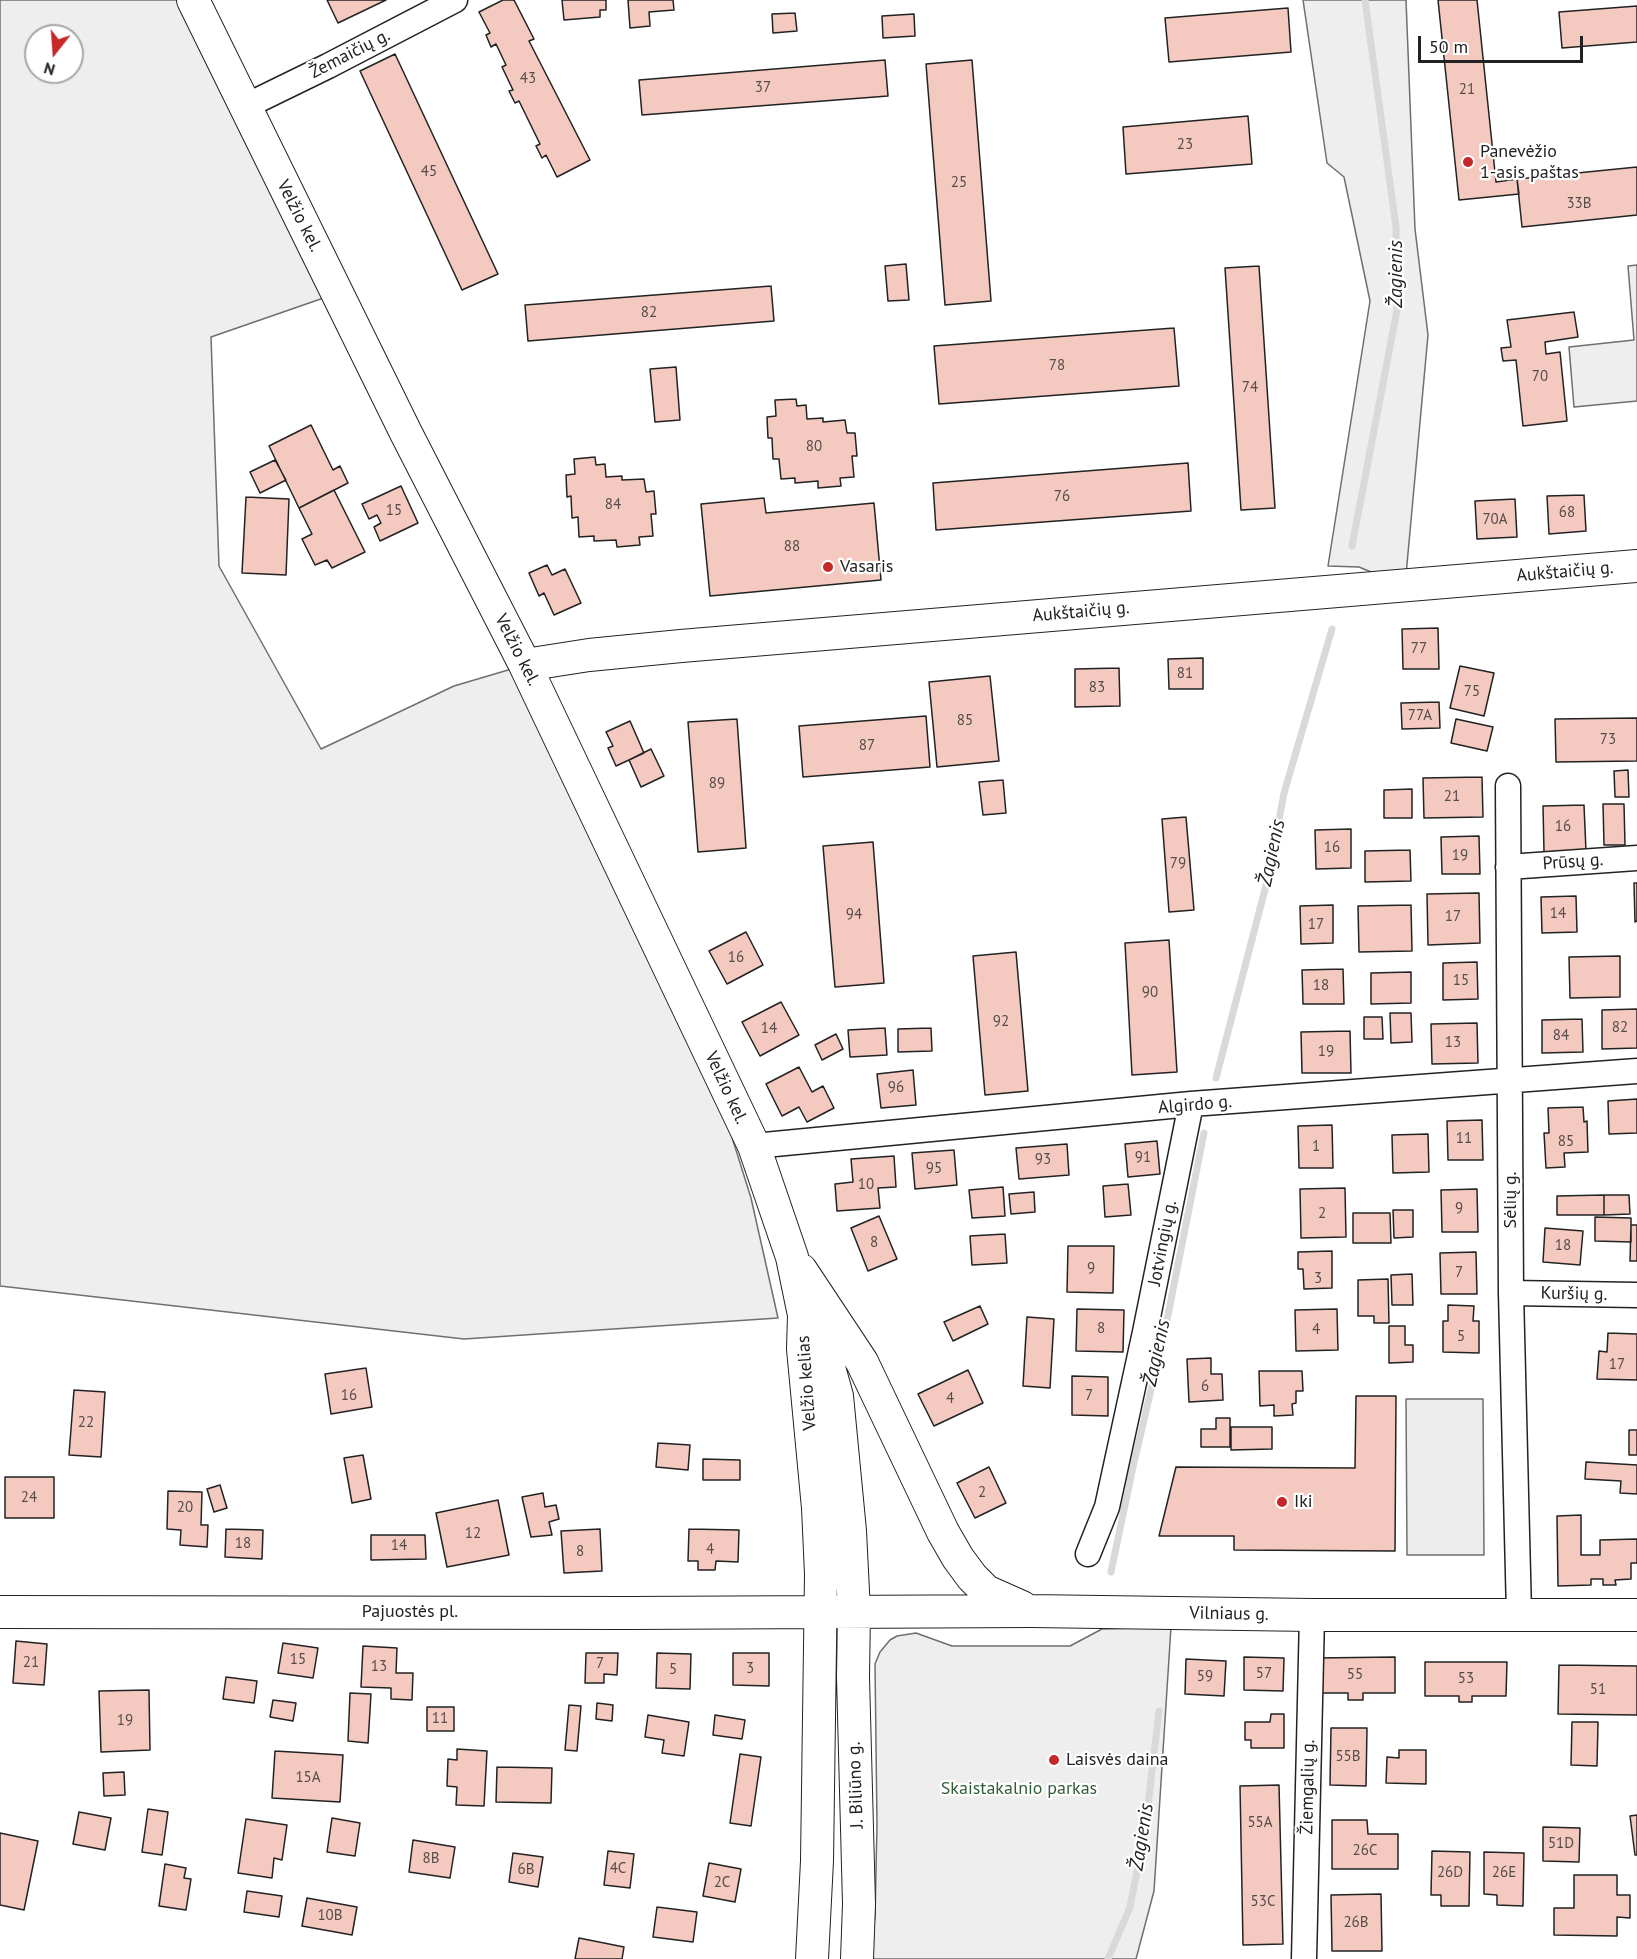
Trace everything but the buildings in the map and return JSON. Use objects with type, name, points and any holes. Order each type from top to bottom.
[{"type":"main road","name":"Velžio kel.","points":[[193,0],[406,433],[525,665],[754,1146],[792,1257],[804,1315]]},
{"type":"main road","name":"Aukštaičių g.","points":[[525,665],[588,655],[681,645],[1637,566]]},
{"type":"main road","points":[[792,1257],[862,1362],[943,1532],[958,1558],[972,1578],[986,1591],[1031,1611]]},
{"type":"main road","name":"Velžio kelias","points":[[804,1315],[823,1346],[837,1396],[850,1531],[854,1611]]},
{"type":"main road","name":"Velžio kelias","points":[[804,1315],[803,1349],[818,1508],[820,1612]]},
{"type":"main road","name":"J. Biliūno g.","points":[[854,1611],[853,1677],[860,1904],[857,1959]]},
{"type":"main road","name":"Pajuostės pl.","points":[[0,1612],[820,1612]]},
{"type":"main road","name":"Vilniaus g.","points":[[820,1612],[1637,1615]]},
{"type":"main road","name":"J. Biliūno g.","points":[[812,1959],[817,1861],[820,1612]]},
{"type":"street","name":"Žemaičių g.","points":[[244,107],[455,0]]},
{"type":"street","name":"Sėlių g.","points":[[1508,786],[1511,1293],[1519,1614]]},
{"type":"street","name":"Prūsų g.","points":[[1509,867],[1637,858]]},
{"type":"street","name":"Algirdo g.","points":[[754,1146],[1191,1104],[1637,1071]]},
{"type":"street","name":"Jotvingių g.","points":[[1088,1554],[1107,1508],[1191,1104]]},
{"type":"street","name":"Kuršių g.","points":[[1511,1293],[1637,1295]]},
{"type":"street","name":"Žiemgalių g.","points":[[1304,1959],[1312,1615]]},
{"type":"green space","points":[[0,0],[194,0],[338,293],[211,337],[219,566],[321,749],[454,686],[525,665],[725,1115],[751,1198],[778,1318],[464,1339],[0,1286]]},
{"type":"green space","points":[[1303,0],[1406,0],[1415,229],[1428,335],[1405,586],[1359,567],[1328,566],[1370,301],[1344,177],[1327,163]]},
{"type":"green space","points":[[1637,265],[1637,401],[1574,407],[1569,347],[1634,340],[1628,266]]},
{"type":"green space","name":"Skaistakalnio parkas","points":[[1171,1627],[1154,1891],[1136,1959],[869,1959],[875,1917],[877,1825],[875,1664],[880,1652],[890,1640],[897,1636],[916,1633],[952,1646],[1070,1646],[1102,1629]]},
{"type":"shaded area","points":[[1406,1399],[1483,1399],[1484,1555],[1407,1555]]},
{"type":"waterway","name":"Žagienis","points":[[1352,546],[1397,310],[1396,227],[1365,0]]},
{"type":"waterway","name":"Žagienis","points":[[1216,1078],[1269,874],[1284,793],[1332,629]]},
{"type":"waterway","name":"Žagienis","points":[[1111,1572],[1165,1330],[1204,1133]]},
{"type":"waterway","name":"Žagienis","points":[[1108,1959],[1130,1907],[1145,1831],[1159,1711]]},
{"type":"place","name":"Panevėžio 1-asis paštas","points":[[1468,162]]},
{"type":"place","name":"Vasaris","points":[[828,567]]},
{"type":"place","name":"Iki","points":[[1282,1502]]},
{"type":"place","name":"Laisvės daina","points":[[1054,1760]]}]
